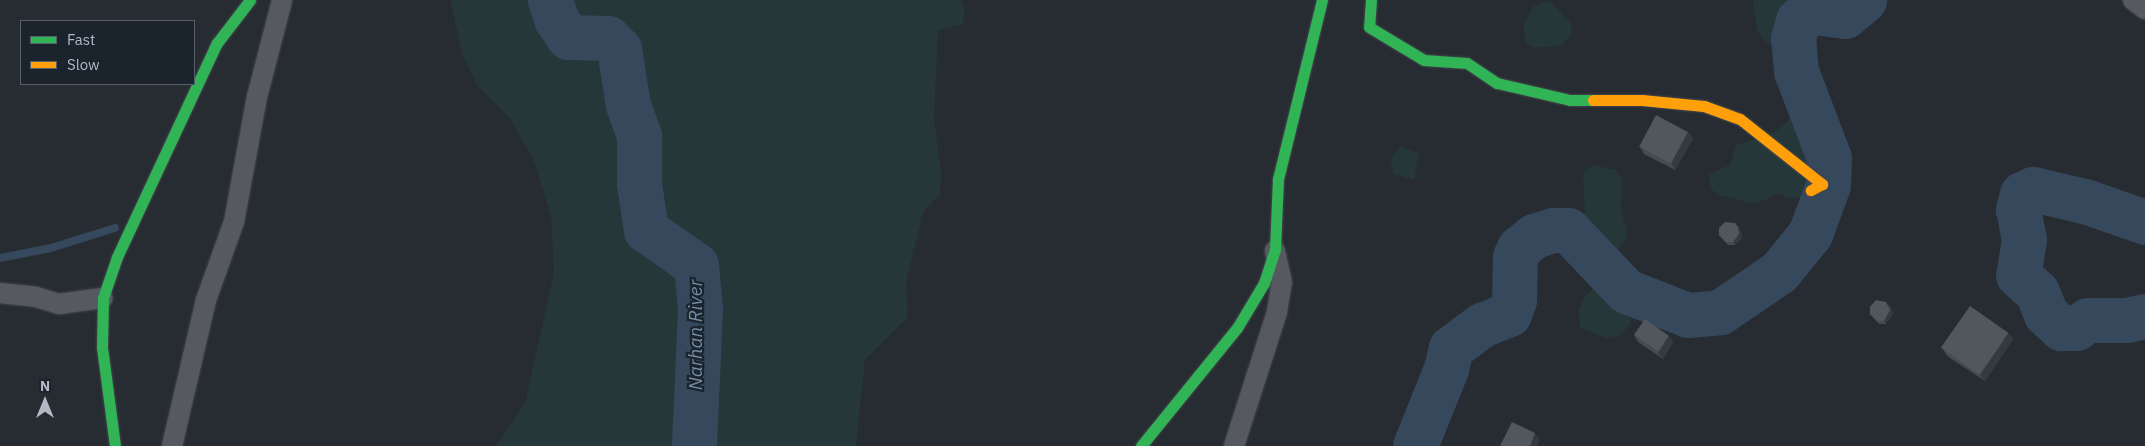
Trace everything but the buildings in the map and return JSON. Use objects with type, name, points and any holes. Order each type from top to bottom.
[{"type":"street","points":[[115,446],[102,347],[103,298],[117,257],[217,43],[250,0]]},
{"type":"street","points":[[172,446],[206,300],[234,222],[257,98],[282,0]]},
{"type":"street","points":[[1234,446],[1277,312],[1282,282],[1275,250],[1278,179],[1322,0]]},
{"type":"street","points":[[1371,0],[1368,26],[1424,60],[1467,63],[1497,83],[1570,100],[1642,100],[1704,106],[1740,119],[1822,184],[1812,190]]},
{"type":"street","points":[[2133,0],[2145,9]]},
{"type":"street","points":[[1141,446],[1237,328],[1264,283],[1275,250]]},
{"type":"street","points":[[0,293],[36,297],[59,304],[103,298]]},
{"type":"shaded area","points":[[450,0],[961,0],[965,11],[963,24],[938,30],[934,119],[941,172],[940,194],[924,210],[906,282],[908,317],[865,360],[856,446],[496,446],[525,403],[554,273],[551,216],[534,161],[510,118],[478,87],[463,56]]},
{"type":"shaded area","points":[[1753,0],[1803,0],[1810,34],[1809,47],[1802,55],[1782,54],[1764,40],[1757,31]]},
{"type":"shaded area","points":[[1550,1],[1571,23],[1572,33],[1562,45],[1534,48],[1525,43],[1524,24],[1534,6]]},
{"type":"shaded area","points":[[1791,118],[1800,118],[1811,124],[1816,133],[1822,157],[1822,184],[1806,197],[1788,198],[1779,194],[1755,204],[1719,195],[1711,189],[1709,174],[1730,165],[1736,145],[1775,132]]},
{"type":"shaded area","points":[[1401,147],[1419,154],[1414,180],[1394,174],[1391,165],[1392,157]]},
{"type":"shaded area","points":[[1593,165],[1616,170],[1622,180],[1621,210],[1628,236],[1614,253],[1588,257],[1576,255],[1571,250],[1585,213],[1583,173]]},
{"type":"shaded area","points":[[1604,288],[1632,313],[1630,324],[1621,335],[1607,338],[1580,328],[1579,311],[1584,297],[1593,289]]},
{"type":"waterway","name":"Narhan River","points":[[550,0],[556,19],[568,37],[608,38],[619,49],[628,105],[639,136],[639,184],[646,230],[696,265],[700,308],[694,446]]},
{"type":"waterway","name":"Narhan River","points":[[1415,446],[1446,369],[1451,348],[1482,325],[1509,314],[1514,300],[1515,257],[1519,248],[1534,236],[1553,230],[1568,230],[1626,291],[1688,315],[1720,312],[1779,272],[1810,234],[1828,185],[1829,158],[1796,71],[1793,38],[1798,20],[1813,12],[1845,16],[1864,0]]},
{"type":"waterway","name":"Narhan River","points":[[2145,222],[2088,202],[2033,189],[2022,194],[2018,209],[2024,239],[2018,275],[2037,292],[2046,314],[2061,328],[2076,328],[2088,320],[2127,320],[2145,316]]},
{"type":"waterway","points":[[0,258],[51,248],[115,228]]},
{"type":"traffic: fast","points":[[115,446],[102,347],[103,298],[117,257],[217,43],[250,0]]},
{"type":"traffic: fast","points":[[1141,446],[1237,328],[1264,283],[1275,250],[1278,179],[1322,0]]},
{"type":"traffic: fast","points":[[1371,0],[1369,27],[1424,60],[1467,63],[1497,83],[1570,100],[1593,100]]},
{"type":"traffic: slow","points":[[1593,100],[1642,100],[1704,106],[1740,119],[1822,184],[1811,190]]}]
